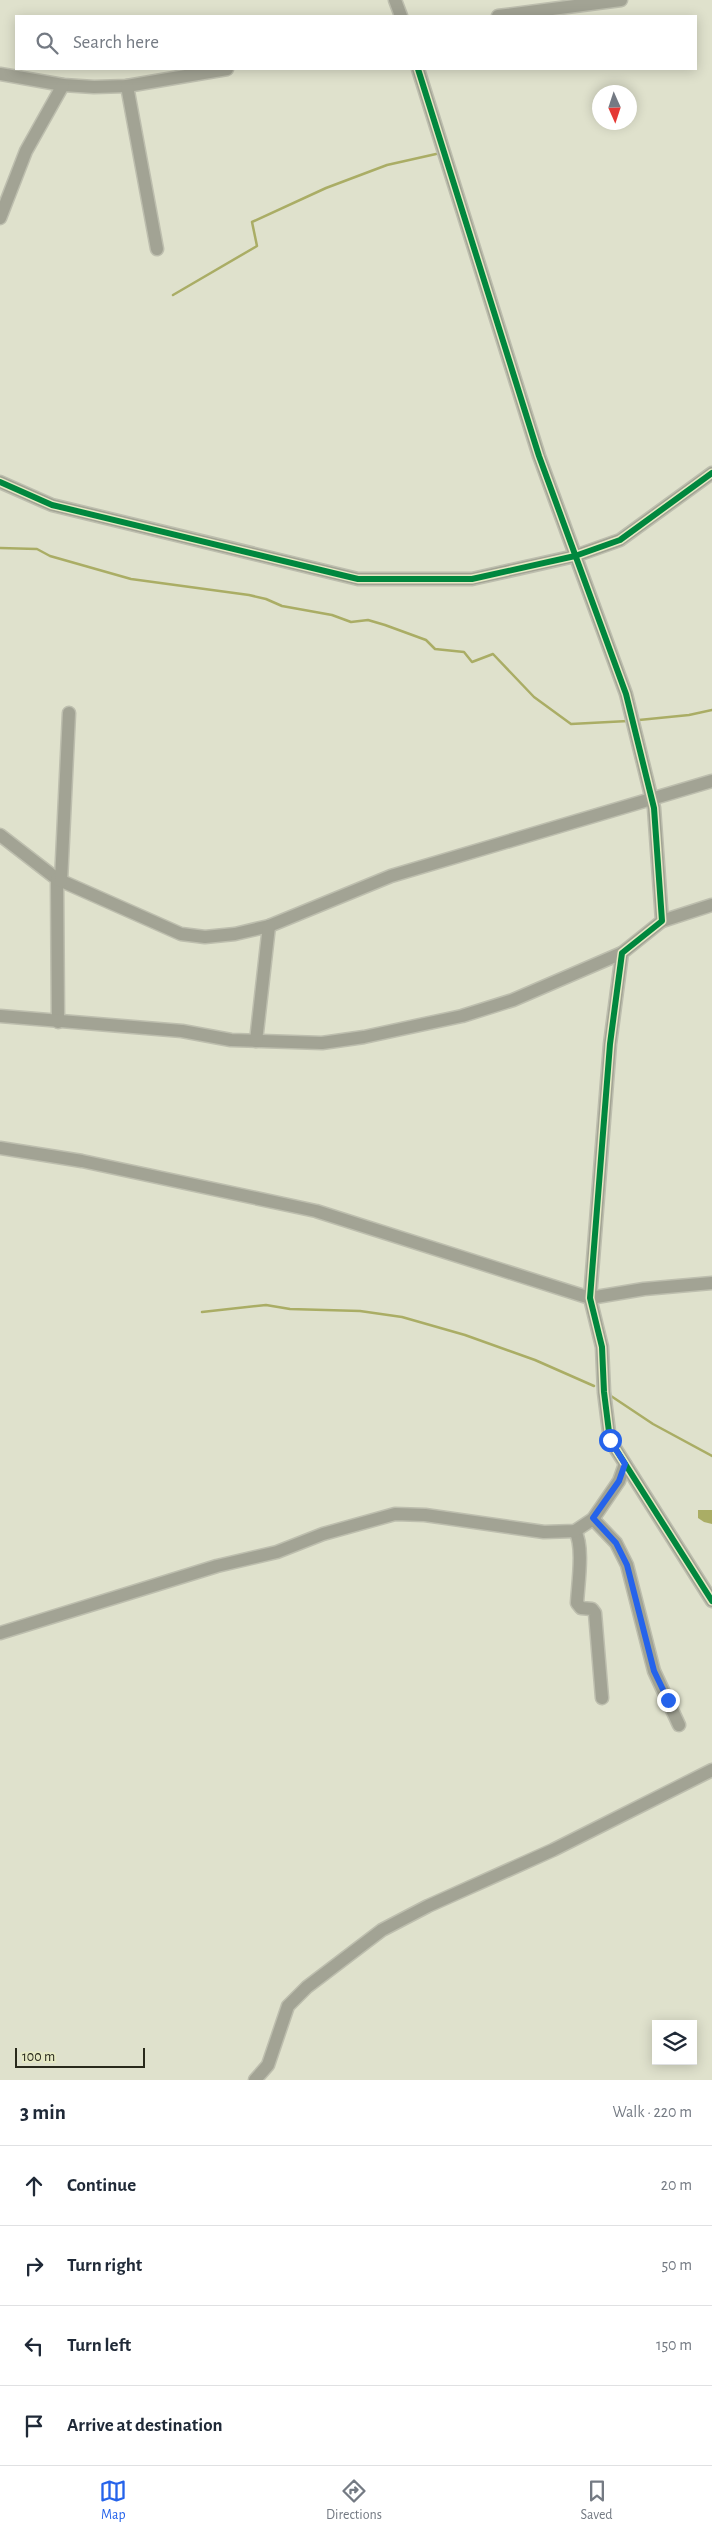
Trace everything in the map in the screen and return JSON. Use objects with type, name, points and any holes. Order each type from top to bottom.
[{"type":"street","points":[[396,0],[401,15]]},
{"type":"street","points":[[503,15],[558,5],[622,0]]},
{"type":"street","points":[[0,74],[63,85],[127,86],[221,70]]},
{"type":"street","points":[[418,70],[539,456],[626,694],[652,799],[662,921]]},
{"type":"street","points":[[0,218],[26,151],[63,85]]},
{"type":"street","points":[[127,86],[157,248]]},
{"type":"street","points":[[0,482],[52,505],[358,579],[472,579],[575,556],[620,540],[712,473]]},
{"type":"street","points":[[58,1022],[59,880],[69,713]]},
{"type":"street","points":[[0,835],[54,874],[59,880],[181,934],[205,937],[235,934],[269,926],[391,876],[712,781]]},
{"type":"street","points":[[0,1016],[182,1031],[231,1040],[322,1043],[364,1037],[462,1016],[513,1000],[622,953],[662,921],[712,905]]},
{"type":"street","points":[[256,1041],[269,926]]},
{"type":"street","points":[[622,953],[610,1044],[590,1298],[602,1346],[604,1392],[610,1440],[712,1601]]},
{"type":"street","points":[[0,1148],[82,1161],[316,1211],[590,1298],[644,1289],[712,1282]]},
{"type":"street","points":[[0,1633],[217,1566],[277,1552],[323,1534],[395,1514],[425,1515],[544,1532],[575,1531],[593,1518],[619,1481],[625,1464]]},
{"type":"street","points":[[593,1518],[616,1543],[627,1565],[654,1671],[679,1725]]},
{"type":"street","points":[[575,1531],[579,1536],[580,1554],[577,1603],[581,1608],[592,1609],[595,1613],[602,1698]]},
{"type":"street","points":[[257,2079],[268,2065],[288,2006],[307,1987],[382,1930],[428,1906],[553,1850],[712,1770]]},
{"type":"shaded area","points":[[698,1510],[712,1510],[712,1524],[698,1518]]},
{"type":"waterway","points":[[173,295],[257,246],[252,222],[326,188],[387,165],[436,154]]},
{"type":"waterway","points":[[0,548],[37,549],[50,556],[131,579],[249,595],[266,599],[282,606],[332,615],[351,622],[368,620],[426,640],[435,649],[464,652],[472,662],[493,654],[534,697],[571,724],[628,721]]},
{"type":"waterway","points":[[639,720],[689,715],[712,710]]},
{"type":"waterway","points":[[202,1312],[266,1305],[290,1309],[360,1311],[402,1317],[465,1335],[535,1360],[594,1386]]},
{"type":"waterway","points":[[611,1396],[653,1424],[712,1456]]},
{"type":"cycle path","points":[[418,70],[539,456],[626,694],[654,808],[662,921],[622,953],[610,1044],[590,1298],[602,1347],[604,1392],[610,1440],[712,1601]]},
{"type":"cycle path","points":[[0,482],[52,505],[358,579],[472,579],[575,556],[620,540],[712,473]]},
{"type":"route","points":[[610,1440],[625,1464],[619,1481],[593,1518],[598,1526],[616,1543],[624,1556],[654,1671],[668,1700]]}]
